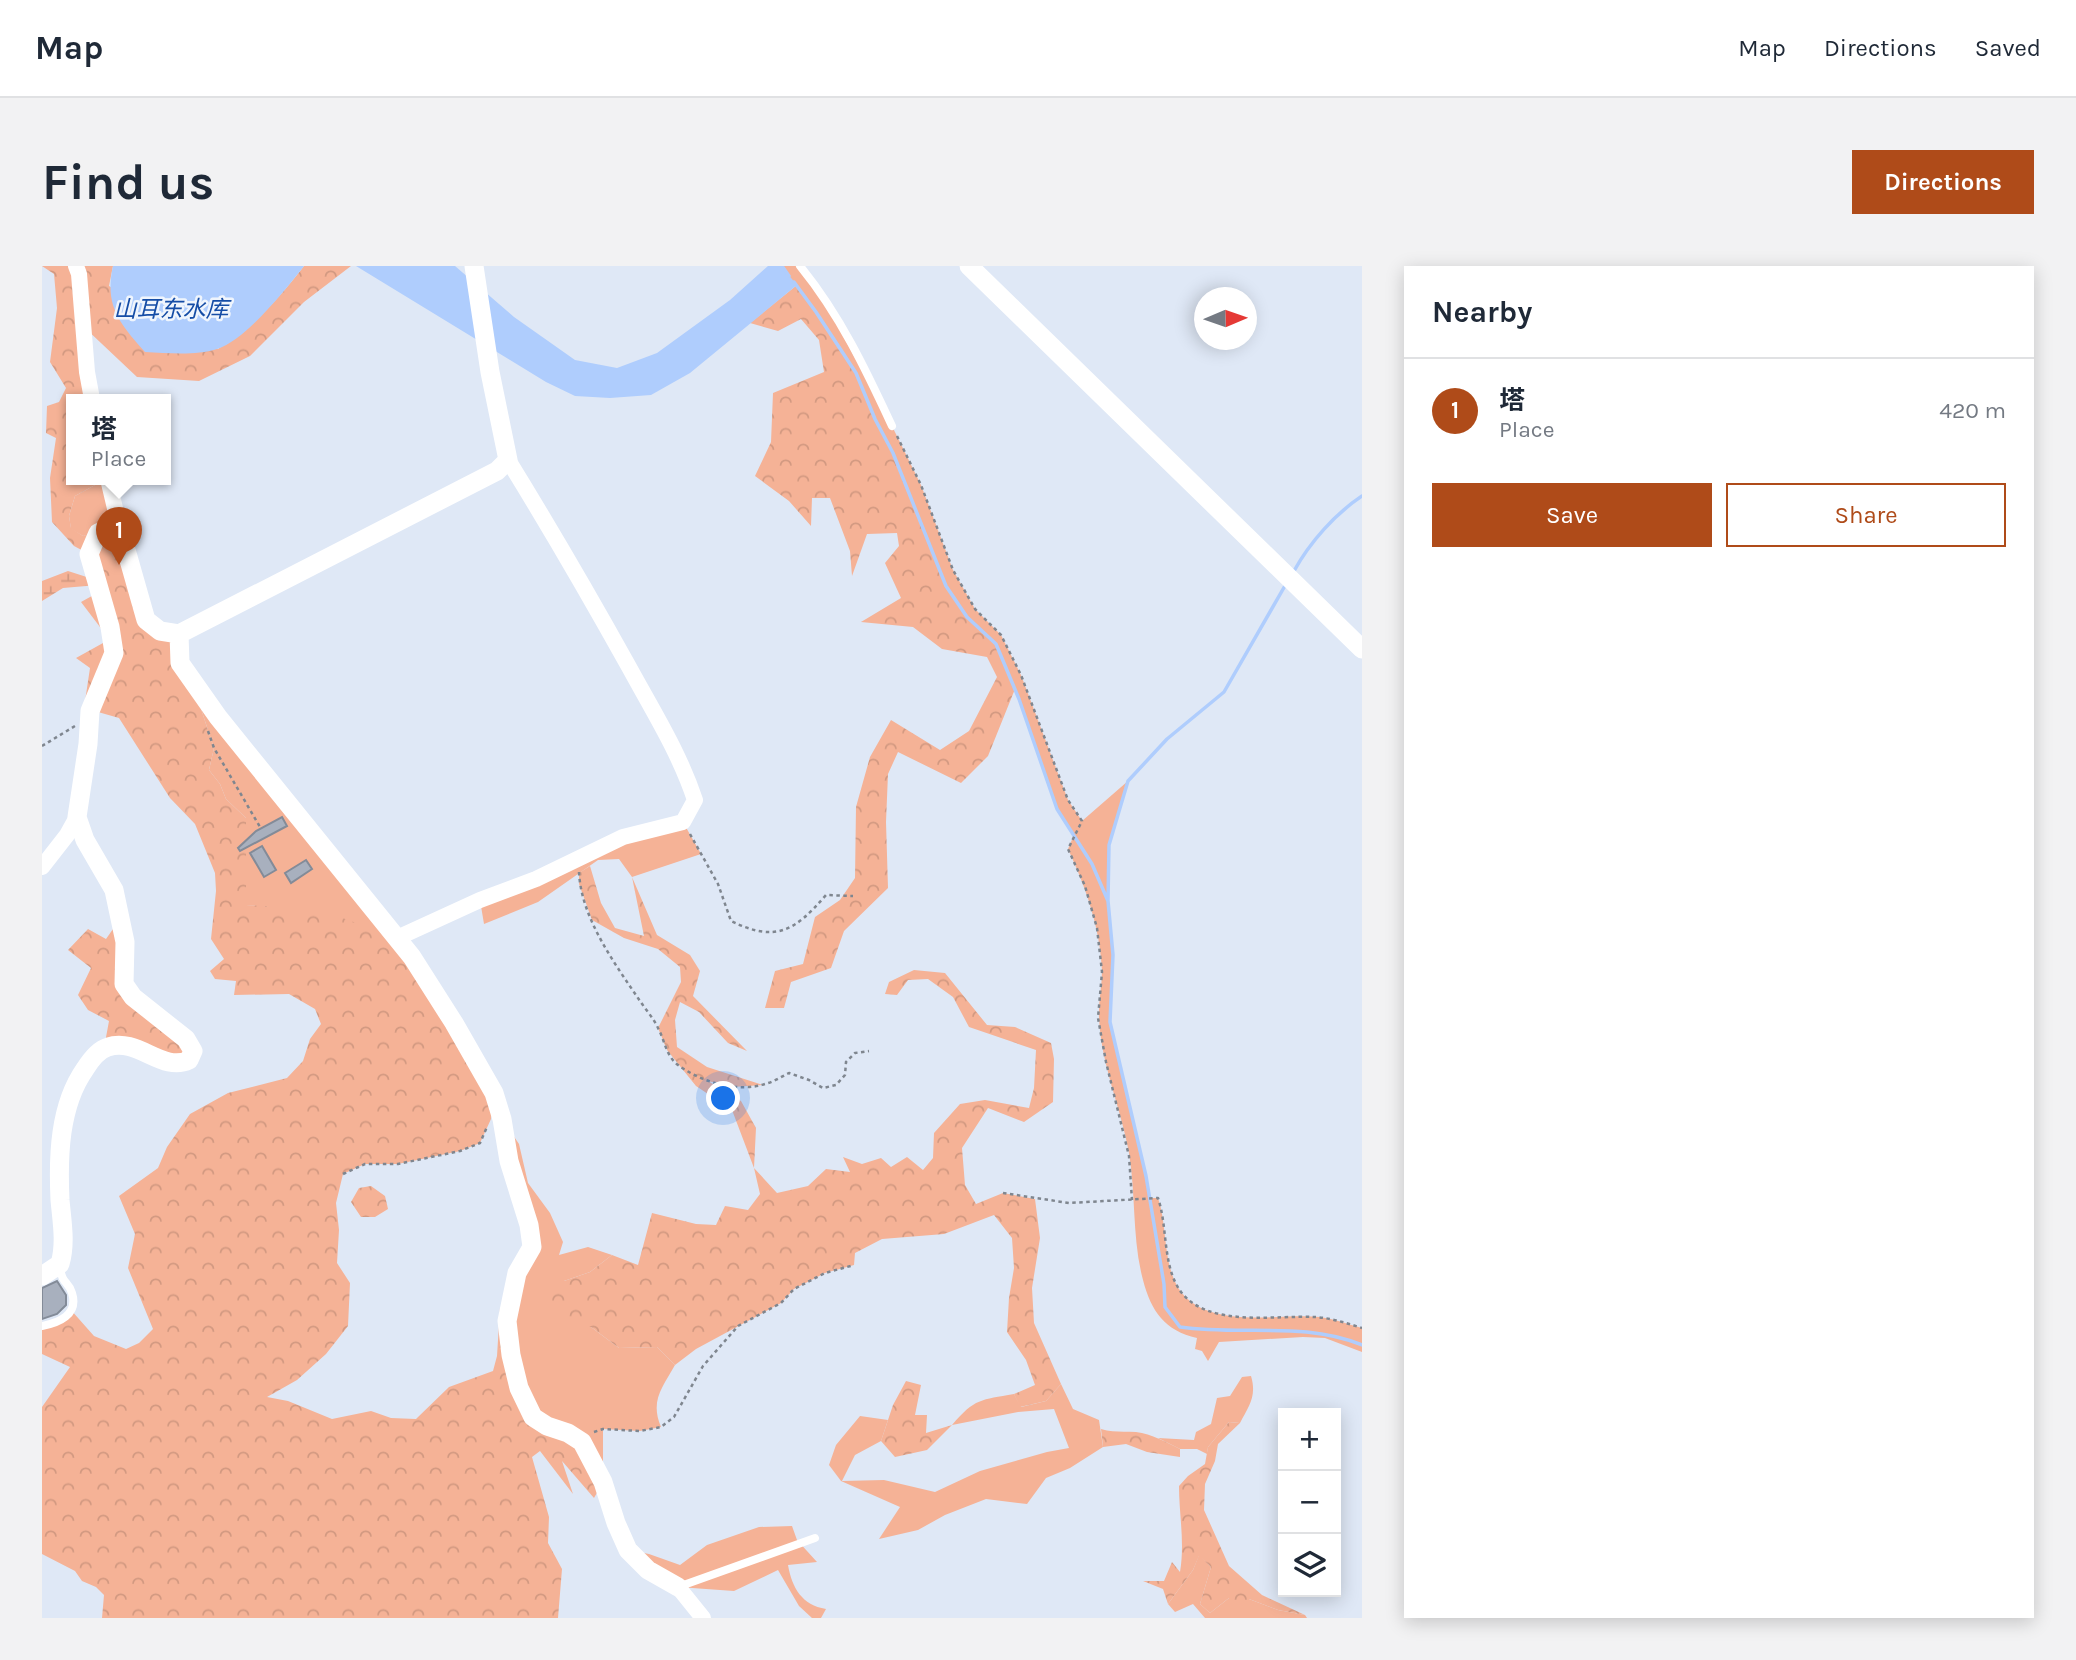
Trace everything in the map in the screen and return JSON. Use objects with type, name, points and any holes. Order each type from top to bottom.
[{"type":"street","points":[[76,266],[91,394]]},
{"type":"street","points":[[397,939],[480,900],[536,879],[623,837],[683,821],[695,800],[685,769],[674,747],[564,551],[508,460],[490,372],[474,266]]},
{"type":"street","points":[[969,266],[1362,649]]},
{"type":"street","points":[[109,485],[146,620],[160,631],[178,634],[497,471],[508,460]]},
{"type":"street","points":[[42,867],[67,835],[77,817],[88,744],[90,710],[114,653],[110,627],[89,554],[98,533],[119,526]]},
{"type":"street","points":[[178,634],[180,663],[218,717],[433,987],[494,1093],[502,1119],[509,1161],[529,1225],[532,1247],[517,1273],[507,1321],[519,1388],[533,1417],[582,1442],[603,1482],[628,1550],[648,1570],[678,1587],[703,1618]]},
{"type":"street","points":[[42,1276],[60,1264],[64,1243],[60,1157],[65,1114],[77,1082],[86,1068],[104,1048],[115,1045],[128,1045],[170,1063],[180,1064],[189,1060],[193,1051],[186,1039],[133,997],[124,984],[125,942],[114,890],[85,840],[77,817]]},
{"type":"lane","points":[[800,266],[854,345],[892,426]]},
{"type":"lane","points":[[42,1326],[60,1322],[71,1310],[72,1293],[61,1279],[60,1264]]},
{"type":"lane","points":[[678,1587],[815,1538]]},
{"type":"path","points":[[892,426],[921,485],[953,570],[975,609],[1001,635],[1021,675],[1068,800],[1082,821],[1068,849],[1085,886],[1097,928],[1102,972],[1098,1018],[1129,1156],[1132,1200]]},
{"type":"path","points":[[42,746],[89,719]]},
{"type":"path","points":[[206,724],[214,748],[260,827]]},
{"type":"path","points":[[683,821],[718,884],[731,921],[752,931],[785,931],[809,915],[826,895],[853,896]]},
{"type":"path","points":[[578,858],[579,884],[592,920],[677,1064],[705,1080],[732,1087],[763,1085],[789,1073],[823,1088],[836,1085],[845,1075],[846,1062],[855,1053],[869,1051]]},
{"type":"path","points":[[342,1174],[366,1164],[398,1164],[460,1151],[480,1143],[491,1119]]},
{"type":"path","points":[[1003,1193],[1069,1203],[1158,1198],[1171,1268],[1181,1291],[1198,1306],[1235,1317],[1318,1317],[1362,1328]]},
{"type":"path","points":[[574,1437],[603,1429],[640,1431],[661,1427],[674,1417],[703,1366],[738,1326],[781,1303],[794,1289],[825,1273],[854,1265]]},
{"type":"green space","points":[[42,266],[113,266],[109,286],[218,349],[265,311],[304,266],[351,266],[304,302],[250,356],[199,381],[137,377],[84,327],[91,394],[66,394],[66,485],[95,485],[75,496],[69,516],[71,528],[83,536],[119,525],[146,620],[179,634],[214,748],[209,770],[220,784],[226,799],[246,818],[246,905],[318,909],[397,938],[494,1093],[491,1119],[480,1143],[460,1151],[398,1164],[365,1164],[343,1174],[336,1203],[339,1230],[337,1263],[350,1283],[348,1326],[326,1354],[297,1380],[267,1397],[288,1401],[332,1419],[371,1411],[391,1418],[416,1419],[449,1387],[493,1371],[497,1356],[500,1308],[507,1321],[533,1417],[568,1433],[603,1482],[594,1498],[562,1461],[573,1494],[540,1451],[532,1457],[549,1517],[548,1543],[562,1569],[558,1618],[102,1618],[104,1595],[96,1587],[82,1581],[75,1571],[42,1554],[42,1407],[70,1367],[42,1354],[42,1326],[52,1325],[71,1310],[94,1336],[126,1349],[139,1343],[153,1329],[128,1268],[135,1234],[119,1196],[158,1168],[167,1147],[190,1114],[228,1093],[287,1078],[303,1061],[310,1039],[321,1024],[315,1009],[289,994],[234,995],[236,981],[215,979],[210,971],[224,959],[211,939],[215,873],[195,824],[170,798],[119,718],[84,708],[90,668],[76,658],[103,643],[103,631],[81,602],[99,592],[89,554],[74,546],[52,522],[50,478],[56,438],[46,433],[47,406],[59,402],[66,388],[50,362],[57,308],[54,274]]},
{"type":"green space","points":[[781,266],[800,266],[816,286],[892,426],[921,485],[953,570],[975,609],[1001,635],[1021,675],[1068,800],[1082,821],[1128,781],[1109,845],[1108,901],[1113,955],[1110,1022],[1150,1198],[1158,1198],[1161,1209],[1168,1258],[1175,1282],[1194,1304],[1227,1316],[1320,1317],[1362,1328],[1362,1352],[1325,1338],[1303,1337],[1219,1342],[1208,1361],[1202,1351],[1195,1349],[1197,1338],[1168,1325],[1150,1301],[1137,1249],[1129,1153],[1101,1035],[1101,955],[1086,893],[1068,849],[1074,835],[1057,809],[1019,699],[996,644],[967,617],[946,586],[893,454],[856,373],[816,312]]},
{"type":"green space","points":[[797,285],[856,373],[893,454],[946,586],[967,617],[996,644],[1015,689],[988,756],[961,783],[898,752],[888,774],[888,888],[844,931],[831,968],[791,982],[784,1008],[765,1008],[775,971],[803,964],[815,917],[840,900],[855,878],[856,807],[870,757],[891,720],[940,750],[969,731],[997,677],[987,657],[942,649],[913,627],[861,622],[901,598],[885,563],[899,546],[897,533],[867,534],[852,576],[850,551],[830,498],[812,498],[811,526],[789,501],[755,476],[771,442],[773,393],[824,372],[819,340],[801,319],[778,331],[750,323]]},
{"type":"green space","points":[[95,485],[108,485],[116,517],[98,533],[83,536],[71,529],[69,516],[75,496]]},
{"type":"green space","points":[[68,571],[96,580],[98,585],[63,588],[42,601],[42,581]]},
{"type":"green space","points":[[197,687],[397,938],[281,908],[246,905],[246,818],[226,799],[220,784],[209,770],[214,748]]},
{"type":"green space","points":[[683,822],[701,854],[632,877],[619,859],[598,860],[538,902],[484,924],[480,900]]},
{"type":"green space","points":[[590,866],[601,903],[615,928],[644,936],[632,877],[657,935],[690,955],[700,971],[693,996],[747,1051],[728,1043],[699,1012],[680,1002],[675,1020],[677,1047],[707,1067],[763,1085],[732,1087],[708,1081],[741,1101],[756,1128],[754,1168],[732,1110],[696,1086],[667,1050],[658,1028],[681,982],[680,967],[658,949],[624,938],[592,920],[579,884],[579,873]]},
{"type":"green space","points":[[120,919],[124,984],[167,1023],[189,1060],[104,1048],[109,1021],[88,1010],[78,995],[91,968],[68,950],[88,929],[106,939]]},
{"type":"green space","points":[[914,970],[945,973],[987,1025],[1015,1027],[1051,1043],[1054,1059],[1053,1102],[1024,1122],[988,1108],[962,1148],[965,1185],[976,1204],[1003,1193],[1035,1199],[1040,1238],[1032,1288],[1034,1323],[1061,1384],[1046,1401],[1020,1407],[1014,1394],[1035,1385],[1026,1360],[1007,1332],[1014,1268],[1012,1238],[994,1215],[944,1234],[882,1239],[855,1253],[854,1265],[825,1273],[794,1289],[781,1303],[696,1349],[675,1365],[657,1347],[619,1348],[591,1327],[564,1326],[547,1300],[564,1281],[590,1272],[612,1255],[638,1265],[652,1213],[696,1224],[716,1225],[725,1206],[748,1210],[760,1194],[754,1168],[777,1193],[808,1186],[826,1169],[850,1172],[843,1157],[862,1164],[881,1158],[891,1167],[907,1157],[923,1170],[933,1158],[934,1133],[960,1104],[985,1100],[1029,1108],[1034,1088],[1036,1050],[969,1027],[953,997],[928,979],[908,980],[897,995],[885,994],[889,982]]},
{"type":"green space","points":[[502,1119],[519,1144],[528,1183],[550,1213],[563,1242],[559,1255],[588,1247],[612,1255],[590,1272],[564,1281],[591,1327],[619,1348],[657,1347],[675,1365],[657,1402],[661,1427],[640,1431],[603,1429],[603,1482],[533,1417],[507,1321],[532,1247]]},
{"type":"green space","points":[[371,1186],[385,1196],[388,1209],[375,1217],[361,1217],[351,1202],[359,1188]]},
{"type":"green space","points":[[1251,1376],[1253,1395],[1240,1423],[1229,1422],[1208,1447],[1207,1454],[1197,1449],[1180,1449],[1158,1438],[1194,1440],[1196,1432],[1211,1424],[1217,1398],[1230,1396],[1242,1377]]},
{"type":"green space","points":[[906,1381],[921,1385],[915,1415],[927,1415],[926,1433],[952,1425],[927,1450],[895,1457],[881,1441],[893,1405]]},
{"type":"green space","points":[[1061,1384],[1073,1409],[1099,1420],[1103,1447],[1070,1468],[1046,1478],[1027,1504],[986,1499],[945,1515],[918,1530],[879,1539],[900,1507],[841,1481],[829,1465],[836,1445],[860,1416],[888,1420],[881,1441],[855,1455],[842,1481],[884,1480],[935,1492],[980,1471],[1069,1448],[1054,1409],[1018,1412],[952,1425],[979,1402],[1014,1394],[1021,1407],[1046,1401]]},
{"type":"green space","points":[[1229,1422],[1240,1423],[1218,1444],[1215,1461],[1205,1484],[1204,1510],[1229,1566],[1262,1595],[1305,1615],[1278,1610],[1249,1599],[1237,1611],[1229,1598],[1210,1613],[1200,1604],[1211,1567],[1199,1556],[1193,1570],[1168,1604],[1163,1589],[1143,1581],[1164,1581],[1172,1562],[1180,1572],[1182,1539],[1179,1486],[1205,1464],[1208,1447]]},
{"type":"green space","points":[[1101,1429],[1153,1436],[1180,1449],[1180,1457],[1147,1452],[1126,1444],[1103,1447]]},
{"type":"green space","points":[[792,1526],[797,1540],[817,1562],[788,1565],[790,1573],[795,1588],[804,1599],[826,1609],[821,1618],[812,1618],[799,1606],[778,1570],[734,1591],[678,1587],[628,1550],[680,1565],[707,1545],[759,1527]]},
{"type":"green space","points":[[1199,1555],[1211,1567],[1200,1604],[1210,1613],[1229,1598],[1249,1599],[1278,1610],[1305,1615],[1307,1618],[1205,1618],[1193,1604],[1175,1612],[1168,1604],[1193,1570]]},
{"type":"water","name":"山耳东水库","points":[[113,266],[304,266],[264,313],[240,336],[217,349],[181,354],[145,352],[128,332],[116,314],[113,303]]},
{"type":"water","points":[[356,266],[455,266],[514,317],[575,360],[617,368],[657,353],[730,300],[768,266],[781,266],[797,285],[690,373],[651,395],[610,398],[575,396],[546,382]]},
{"type":"building","points":[[282,817],[287,826],[240,851],[238,848],[256,831]]},
{"type":"building","points":[[262,846],[276,870],[264,877],[250,853]]},
{"type":"building","points":[[306,860],[312,869],[291,883],[285,873]]},
{"type":"building","points":[[57,1281],[66,1295],[66,1305],[57,1314],[42,1319],[42,1288]]},
{"type":"waterway","points":[[782,266],[789,276]]},
{"type":"waterway","points":[[794,282],[856,373],[893,453],[946,586],[967,617],[996,644],[1019,699],[1057,809],[1092,864],[1108,901],[1113,955],[1110,1022],[1146,1176],[1164,1284],[1165,1307],[1180,1327],[1317,1333],[1362,1345]]},
{"type":"waterway","points":[[1294,571],[1324,529],[1362,496]]},
{"type":"waterway","points":[[1108,900],[1109,845],[1128,781],[1167,739],[1224,692],[1286,584]]},
{"type":"place","name":"塔","points":[[119,565]]}]
